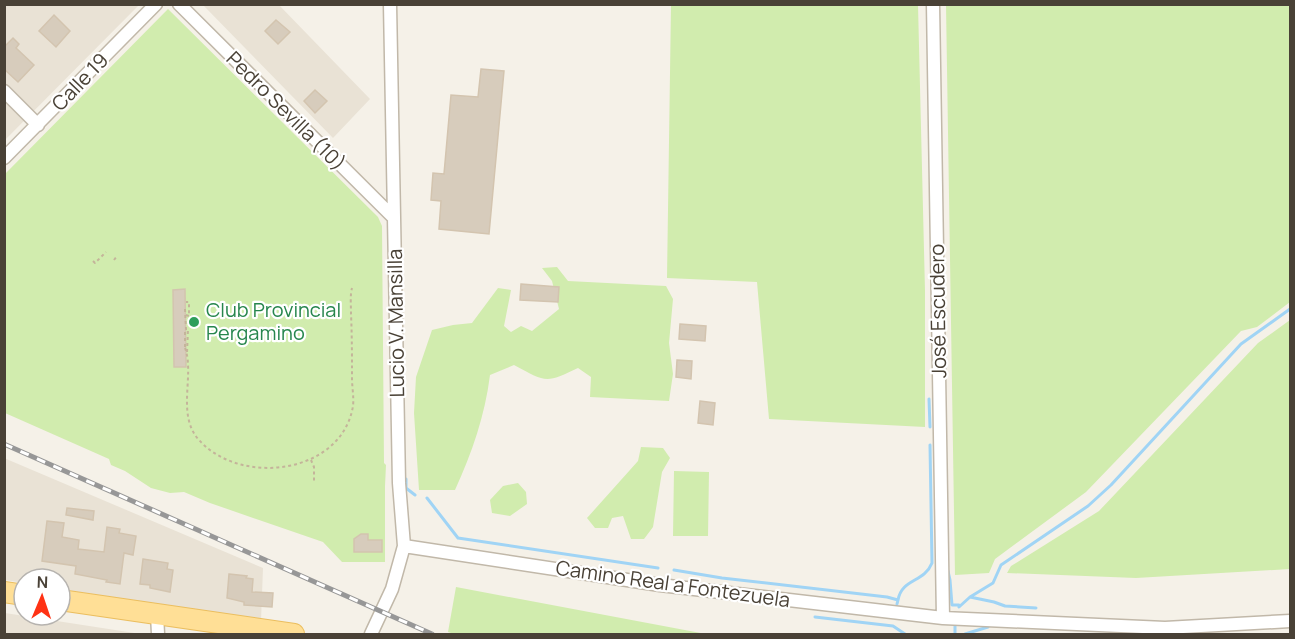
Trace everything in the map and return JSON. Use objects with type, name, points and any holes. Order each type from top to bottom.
[{"type":"main road","points":[[72,602],[294,634]]},
{"type":"street","name":"Calle 19","points":[[4,158],[156,4]]},
{"type":"street","name":"Pedro Sevilla (10)","points":[[179,4],[393,217]]},
{"type":"street","name":"Lucio V. Mansilla","points":[[371,634],[392,589],[404,546],[399,483],[390,4]]},
{"type":"street","name":"José Escudero","points":[[933,4],[943,618]]},
{"type":"street","points":[[4,91],[38,125]]},
{"type":"street","name":"Camino Real a Fontezuela","points":[[404,546],[660,585],[943,618],[1165,628],[1290,621]]},
{"type":"street","points":[[157,614],[158,634]]},
{"type":"path","points":[[93,261],[95,263],[106,252]]},
{"type":"path","points":[[114,260],[117,256]]},
{"type":"path","points":[[185,332],[188,419],[198,439],[217,455],[241,465],[266,468],[294,465],[327,451],[344,432],[353,406],[352,288]]},
{"type":"path","points":[[186,315],[189,315],[189,302],[186,302],[185,309],[188,353],[186,353]]},
{"type":"path","points":[[310,459],[314,467],[314,483]]},
{"type":"shaded area","points":[[5,5],[139,5],[5,140]]},
{"type":"shaded area","points":[[203,5],[279,5],[370,99],[333,138]]},
{"type":"shaded area","points":[[4,458],[263,568],[261,621],[72,591],[72,567],[12,567],[12,581],[5,580]]},
{"type":"shaded area","points":[[5,613],[12,614],[12,627],[72,627],[72,623],[141,634],[5,634]]},
{"type":"green space","points":[[671,5],[918,5],[925,291],[925,427],[769,419],[757,282],[667,278]]},
{"type":"green space","points":[[946,5],[1290,5],[1290,302],[1257,327],[1241,331],[1086,492],[995,559],[989,573],[955,575]]},
{"type":"green space","name":"Club Provincial Pergamino","points":[[168,9],[378,217],[382,226],[384,463],[386,465],[385,562],[342,562],[323,542],[184,492],[170,493],[151,488],[111,465],[109,459],[5,413],[5,174]]},
{"type":"green space","points":[[557,267],[568,281],[666,286],[673,299],[669,343],[673,374],[669,401],[590,397],[591,377],[578,368],[559,377],[546,379],[514,365],[490,375],[477,434],[455,490],[419,490],[414,413],[416,377],[432,330],[472,323],[498,288],[511,290],[504,326],[511,332],[521,326],[532,331],[559,309],[552,281],[542,268]]},
{"type":"green space","points":[[1290,320],[1290,569],[1136,578],[1007,573],[1011,566],[1099,511],[1258,343]]},
{"type":"green space","points":[[641,447],[663,448],[670,458],[662,472],[653,527],[644,539],[631,539],[623,516],[612,518],[608,528],[595,528],[587,518],[638,461]]},
{"type":"green space","points":[[674,471],[709,472],[708,536],[673,536]]},
{"type":"green space","points":[[518,483],[526,492],[527,504],[510,516],[492,513],[490,500],[503,486]]},
{"type":"green space","points":[[456,587],[706,634],[454,634],[448,632]]},
{"type":"building","points":[[54,15],[70,31],[56,47],[39,31]]},
{"type":"building","points":[[276,20],[290,32],[278,44],[265,31]]},
{"type":"building","points":[[13,38],[19,44],[16,48],[34,65],[18,82],[4,69],[4,47]]},
{"type":"building","points":[[481,69],[504,71],[489,234],[439,229],[441,201],[431,200],[433,173],[444,174],[451,95],[478,97]]},
{"type":"building","points":[[315,90],[327,101],[315,113],[304,101]]},
{"type":"building","points":[[521,284],[559,287],[558,302],[520,300]]},
{"type":"building","points":[[185,289],[186,367],[174,367],[173,290]]},
{"type":"building","points":[[680,324],[706,326],[705,341],[679,339]]},
{"type":"building","points":[[677,360],[692,361],[691,379],[676,377]]},
{"type":"building","points":[[700,401],[715,403],[713,425],[698,423]]},
{"type":"building","points":[[67,508],[94,511],[93,520],[66,515]]},
{"type":"building","points":[[47,521],[64,523],[62,537],[79,540],[78,549],[104,552],[107,527],[120,529],[119,533],[136,536],[133,555],[124,553],[120,584],[75,574],[76,566],[42,561]]},
{"type":"building","points":[[361,534],[368,534],[368,540],[382,540],[382,552],[354,552],[354,539]]},
{"type":"building","points":[[143,559],[168,563],[167,569],[173,570],[170,592],[140,584]]},
{"type":"building","points":[[229,574],[253,579],[252,592],[273,593],[272,607],[244,605],[244,602],[227,598]]},
{"type":"waterway","points":[[959,607],[970,597],[993,583],[1001,565],[1088,506],[1111,485],[1241,344],[1290,309]]},
{"type":"waterway","points":[[929,399],[930,427]]},
{"type":"waterway","points":[[898,600],[904,588],[924,574],[932,563],[930,445]]},
{"type":"waterway","points":[[406,479],[406,488],[415,495]]},
{"type":"waterway","points":[[427,498],[458,538],[658,568]]},
{"type":"waterway","points":[[674,570],[722,578],[887,597],[898,600],[897,604]]},
{"type":"waterway","points":[[948,571],[952,605],[959,605]]},
{"type":"waterway","points":[[970,597],[1005,606],[1036,608]]},
{"type":"waterway","points":[[815,617],[893,626],[905,634]]},
{"type":"waterway","points":[[955,626],[955,634]]},
{"type":"waterway","points":[[965,634],[988,627]]},
{"type":"railway","points":[[4,444],[432,634]]},
{"type":"place","name":"Club Provincial Pergamino","points":[[194,322]]}]
